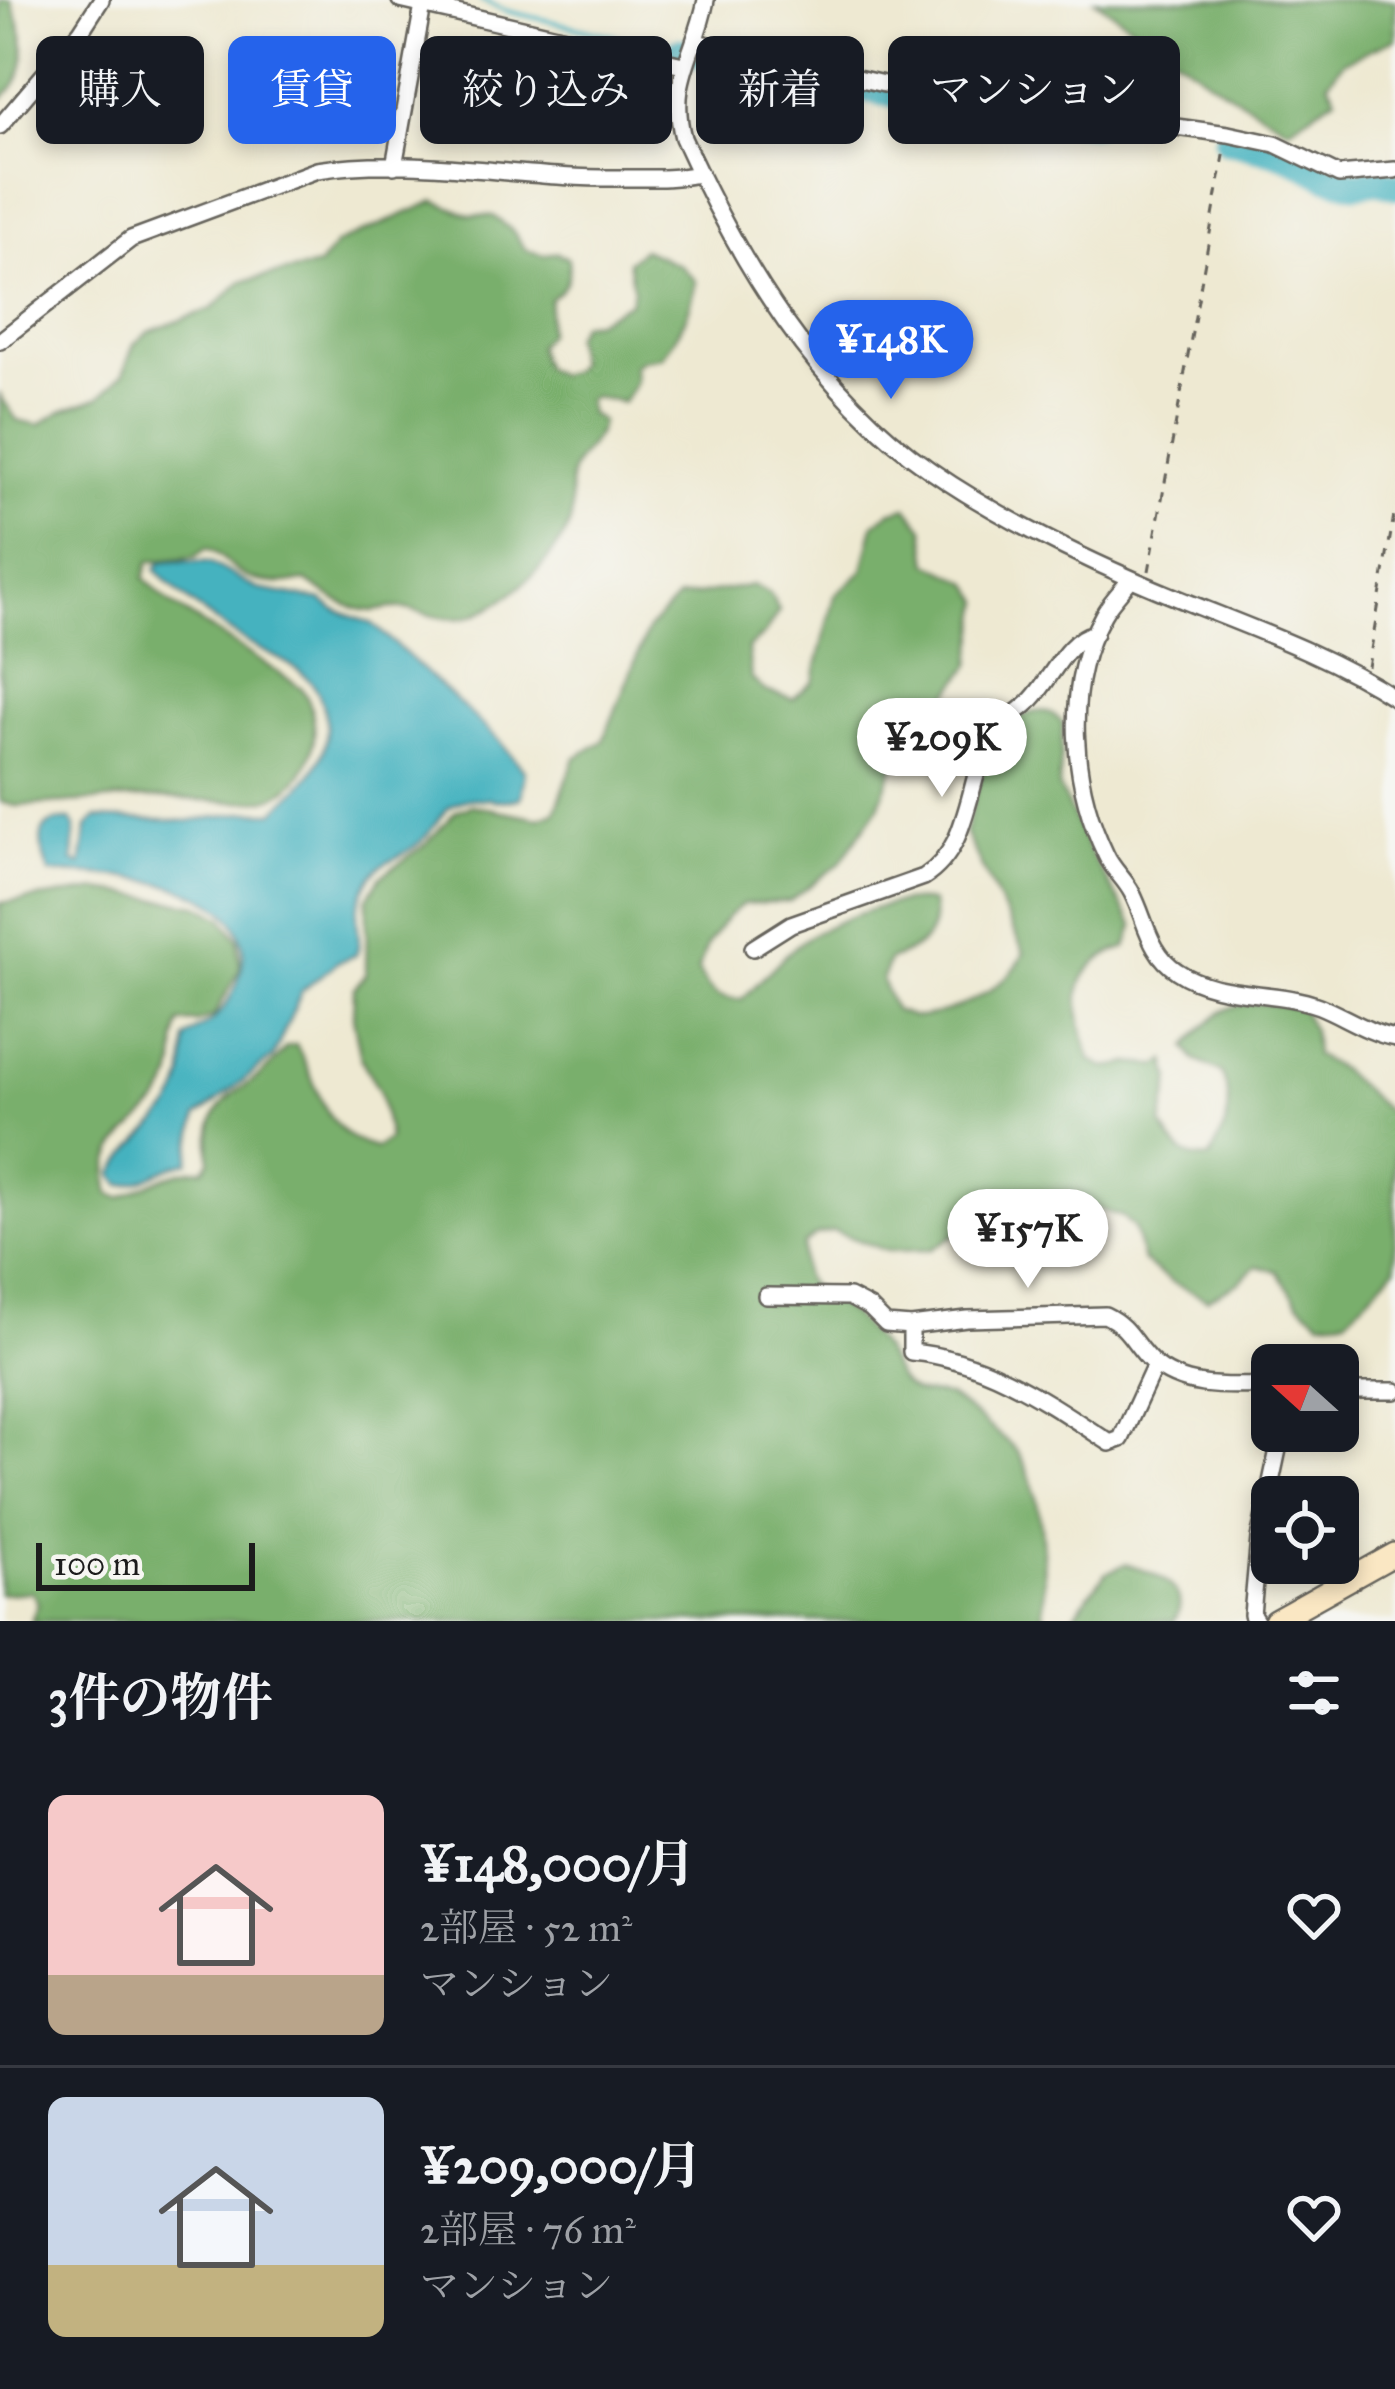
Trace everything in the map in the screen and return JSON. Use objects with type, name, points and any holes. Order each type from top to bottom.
[{"type":"street","points":[[0,127],[81,31],[101,0]]},
{"type":"street","points":[[400,0],[682,65]]},
{"type":"street","points":[[697,36],[706,0]]},
{"type":"street","points":[[394,166],[424,3]]},
{"type":"street","points":[[696,42],[682,65],[679,121],[699,174],[792,332],[837,386],[900,446],[990,508],[1138,582],[1280,638],[1395,698]]},
{"type":"street","points":[[864,78],[967,100],[1228,134],[1275,144],[1339,175],[1395,170]]},
{"type":"street","points":[[0,340],[131,239],[317,170],[349,165],[586,178],[699,174]]},
{"type":"street","points":[[1138,582],[1103,614],[1080,684],[1075,724],[1090,816],[1107,859],[1132,892],[1162,958],[1178,973],[1204,983],[1315,1004],[1395,1038]]},
{"type":"street","points":[[753,948],[791,924],[924,878],[937,869],[956,840],[992,736],[1034,698],[1077,641],[1095,633]]},
{"type":"street","points":[[766,1296],[849,1297],[886,1324],[911,1326],[967,1319],[1105,1315],[1123,1324],[1154,1365],[1198,1384],[1251,1385]]},
{"type":"street","points":[[911,1326],[911,1352],[967,1361],[1032,1392],[1110,1443],[1121,1439],[1154,1365]]},
{"type":"street","points":[[1359,1391],[1395,1391]]},
{"type":"street","points":[[1359,1573],[1395,1554]]},
{"type":"street","points":[[1256,1621],[1252,1615],[1258,1584]]},
{"type":"street","points":[[1274,1621],[1339,1584]]},
{"type":"path","points":[[1138,582],[1228,134]]},
{"type":"path","points":[[1362,680],[1370,664],[1395,509]]},
{"type":"green space","points":[[0,0],[11,0],[24,54],[19,78],[0,100]]},
{"type":"green space","points":[[1095,0],[1395,0],[1395,39],[1344,61],[1328,82],[1336,97],[1288,128],[1180,60],[1180,36],[1146,36]]},
{"type":"green space","points":[[435,201],[470,215],[493,216],[512,230],[526,250],[544,255],[557,252],[568,259],[566,282],[550,299],[547,334],[537,346],[543,367],[557,375],[577,364],[573,336],[581,323],[595,321],[630,302],[633,289],[628,261],[643,249],[680,265],[696,281],[674,339],[662,357],[634,366],[636,381],[623,402],[587,400],[589,414],[601,421],[573,468],[571,516],[554,551],[511,594],[478,613],[455,619],[400,608],[355,608],[306,581],[254,580],[207,548],[194,557],[149,562],[144,578],[170,603],[302,688],[314,733],[299,777],[263,800],[153,798],[15,806],[0,802],[0,395],[17,420],[39,425],[100,397],[123,374],[134,344],[148,332],[212,309],[242,281],[319,266],[336,244]]},
{"type":"green space","points":[[907,507],[924,528],[929,563],[970,583],[982,601],[971,665],[904,738],[879,806],[839,864],[790,901],[743,904],[727,917],[707,945],[698,970],[706,984],[720,996],[742,999],[788,952],[816,932],[867,911],[920,901],[932,903],[929,934],[917,947],[889,960],[882,980],[894,1010],[914,1017],[935,1014],[965,1004],[1008,976],[1024,952],[965,833],[985,765],[1002,735],[1028,714],[1051,714],[1063,723],[1059,787],[1091,854],[1134,926],[1127,947],[1092,966],[1079,992],[1091,1060],[1105,1068],[1130,1063],[1158,1066],[1166,1060],[1171,1078],[1162,1125],[1181,1151],[1210,1158],[1225,1125],[1228,1096],[1221,1072],[1195,1060],[1187,1047],[1213,1019],[1236,1006],[1264,1003],[1301,1008],[1313,1031],[1315,1055],[1341,1070],[1395,1118],[1395,1268],[1347,1318],[1320,1320],[1298,1302],[1277,1271],[1257,1266],[1207,1299],[1171,1282],[1143,1261],[1134,1228],[1123,1217],[1083,1204],[1060,1212],[1032,1210],[975,1222],[930,1250],[887,1251],[834,1231],[804,1244],[806,1280],[861,1323],[904,1385],[920,1393],[947,1396],[1018,1452],[1038,1509],[1043,1614],[1049,1621],[31,1621],[38,1603],[32,1592],[0,1594],[0,903],[99,890],[198,905],[222,918],[238,939],[240,969],[214,1016],[180,1023],[171,1081],[111,1158],[110,1194],[121,1198],[172,1175],[204,1169],[210,1160],[214,1118],[222,1105],[286,1047],[296,1045],[334,1121],[358,1142],[376,1148],[389,1139],[380,1092],[361,1059],[353,1017],[354,988],[366,974],[367,900],[380,877],[425,845],[456,811],[472,805],[539,818],[555,812],[575,758],[603,741],[648,629],[678,598],[753,585],[770,594],[779,611],[764,635],[748,648],[751,678],[765,691],[793,699],[813,682],[835,596],[863,570],[874,524],[889,512]]},
{"type":"green space","points":[[1125,1564],[1157,1576],[1174,1590],[1179,1609],[1174,1621],[1065,1621],[1105,1574]]},
{"type":"water","points":[[209,562],[258,589],[322,600],[373,624],[500,741],[525,771],[521,798],[457,803],[419,843],[378,868],[358,907],[356,955],[337,962],[302,991],[273,1057],[197,1117],[189,1162],[121,1185],[113,1175],[171,1106],[183,1079],[186,1039],[227,1002],[240,976],[243,949],[235,925],[217,906],[193,893],[132,878],[49,873],[41,844],[44,829],[71,820],[75,827],[73,861],[81,865],[87,827],[96,818],[191,821],[274,812],[312,772],[327,735],[322,703],[311,682],[220,625],[176,590],[156,570],[160,563]]},
{"type":"waterway","points":[[481,0],[507,11],[679,51]]},
{"type":"waterway","points":[[679,51],[888,94]]},
{"type":"waterway","points":[[1227,140],[1286,155],[1328,177],[1395,186]]}]
